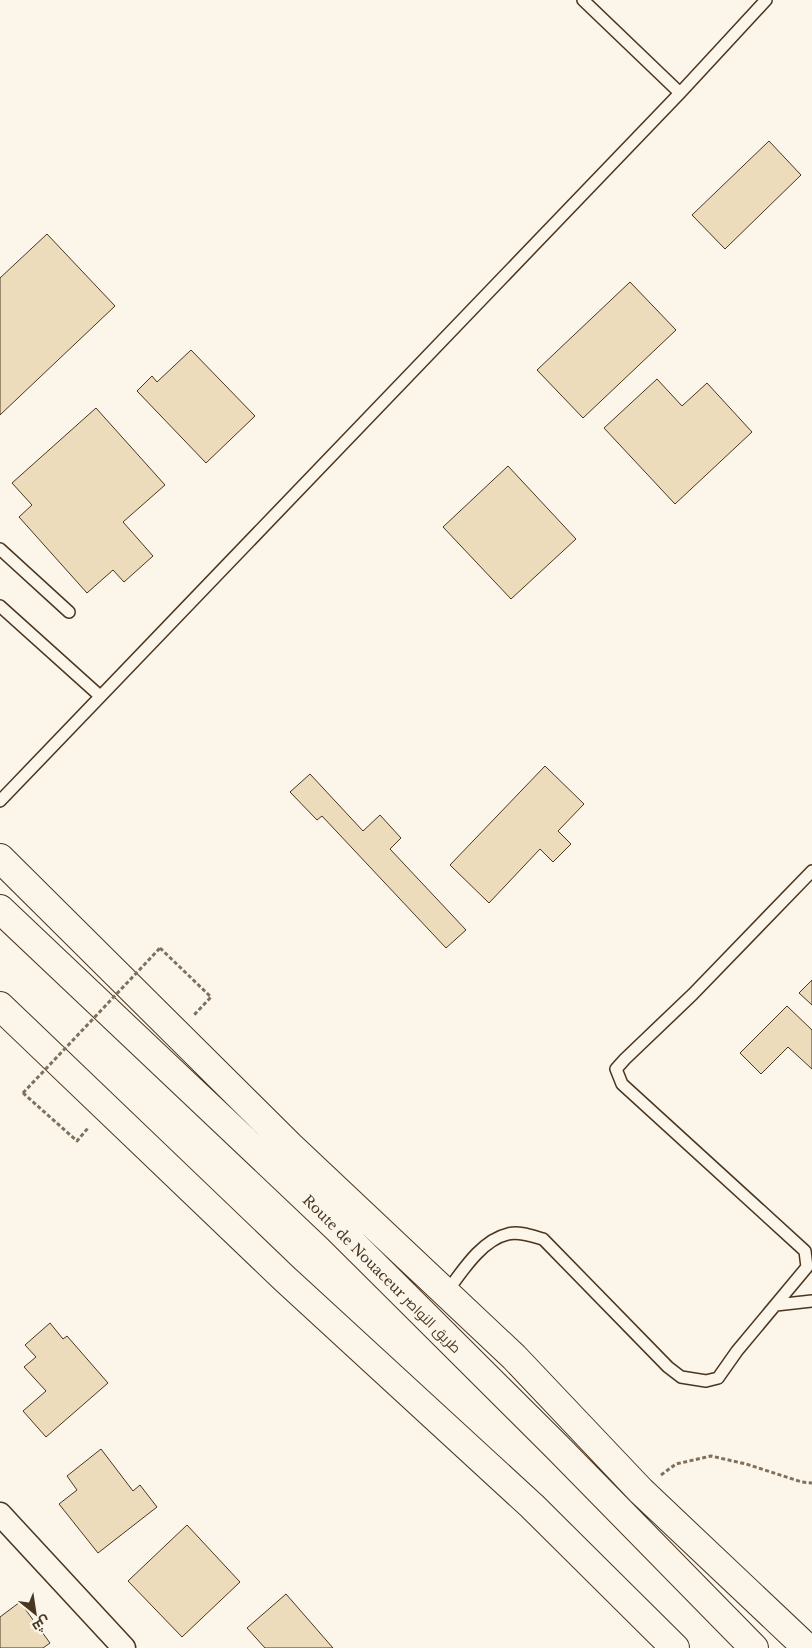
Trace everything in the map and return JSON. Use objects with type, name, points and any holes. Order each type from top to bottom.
[{"type":"highway","points":[[0,858],[290,1146],[514,1357],[641,1491],[807,1648]]},
{"type":"highway","name":"Route de Nouaceur طريق النواصر","points":[[0,909],[337,1228],[557,1447],[754,1648]]},
{"type":"highway","points":[[0,1006],[285,1279],[532,1506],[675,1648]]},
{"type":"street","points":[[0,1514],[111,1644]]},
{"type":"lane","points":[[583,0],[680,92]]},
{"type":"lane","points":[[0,800],[680,92],[766,0]]},
{"type":"lane","points":[[0,549],[70,612]]},
{"type":"lane","points":[[0,606],[100,696]]},
{"type":"lane","points":[[446,1294],[474,1257],[492,1241],[509,1234],[527,1235],[543,1239],[668,1367],[681,1377],[706,1381],[718,1378],[734,1354],[808,1267],[805,1251],[622,1084],[616,1069],[693,994],[812,871]]},
{"type":"lane","points":[[776,1304],[812,1301]]},
{"type":"path","points":[[77,1141],[23,1093],[160,948],[211,997]]},
{"type":"path","points":[[641,1491],[676,1464],[711,1456],[812,1483]]},
{"type":"building","points":[[769,141],[801,175],[725,249],[692,215]]},
{"type":"building","points":[[47,234],[115,306],[0,415],[0,278]]},
{"type":"building","points":[[630,282],[676,330],[583,418],[537,370]]},
{"type":"building","points":[[191,350],[255,416],[206,463],[137,391],[152,376],[157,382]]},
{"type":"building","points":[[657,379],[682,406],[707,383],[752,432],[675,504],[604,428]]},
{"type":"building","points":[[96,408],[165,485],[123,522],[153,556],[124,582],[113,570],[87,593],[19,517],[32,505],[12,483]]},
{"type":"building","points":[[508,466],[576,539],[511,599],[443,527]]},
{"type":"building","points":[[545,766],[584,804],[558,831],[571,844],[553,862],[540,849],[489,903],[450,865]]},
{"type":"building","points":[[310,774],[363,831],[380,815],[401,838],[390,849],[466,930],[446,948],[322,816],[317,820],[290,792]]},
{"type":"building","points":[[812,980],[812,1005],[799,993]]},
{"type":"building","points":[[787,1006],[812,1030],[812,1069],[788,1047],[761,1074],[740,1053]]},
{"type":"building","points":[[50,1323],[63,1339],[67,1336],[108,1383],[46,1437],[23,1411],[46,1391],[24,1367],[36,1357],[25,1345]]},
{"type":"building","points":[[101,1449],[133,1491],[140,1485],[157,1507],[98,1553],[59,1504],[77,1490],[67,1476]]},
{"type":"building","points":[[187,1525],[240,1582],[182,1637],[128,1581]]},
{"type":"building","points":[[286,1594],[333,1648],[265,1648],[247,1628]]},
{"type":"building","points":[[20,1602],[50,1643],[43,1648],[0,1648],[0,1617]]}]
